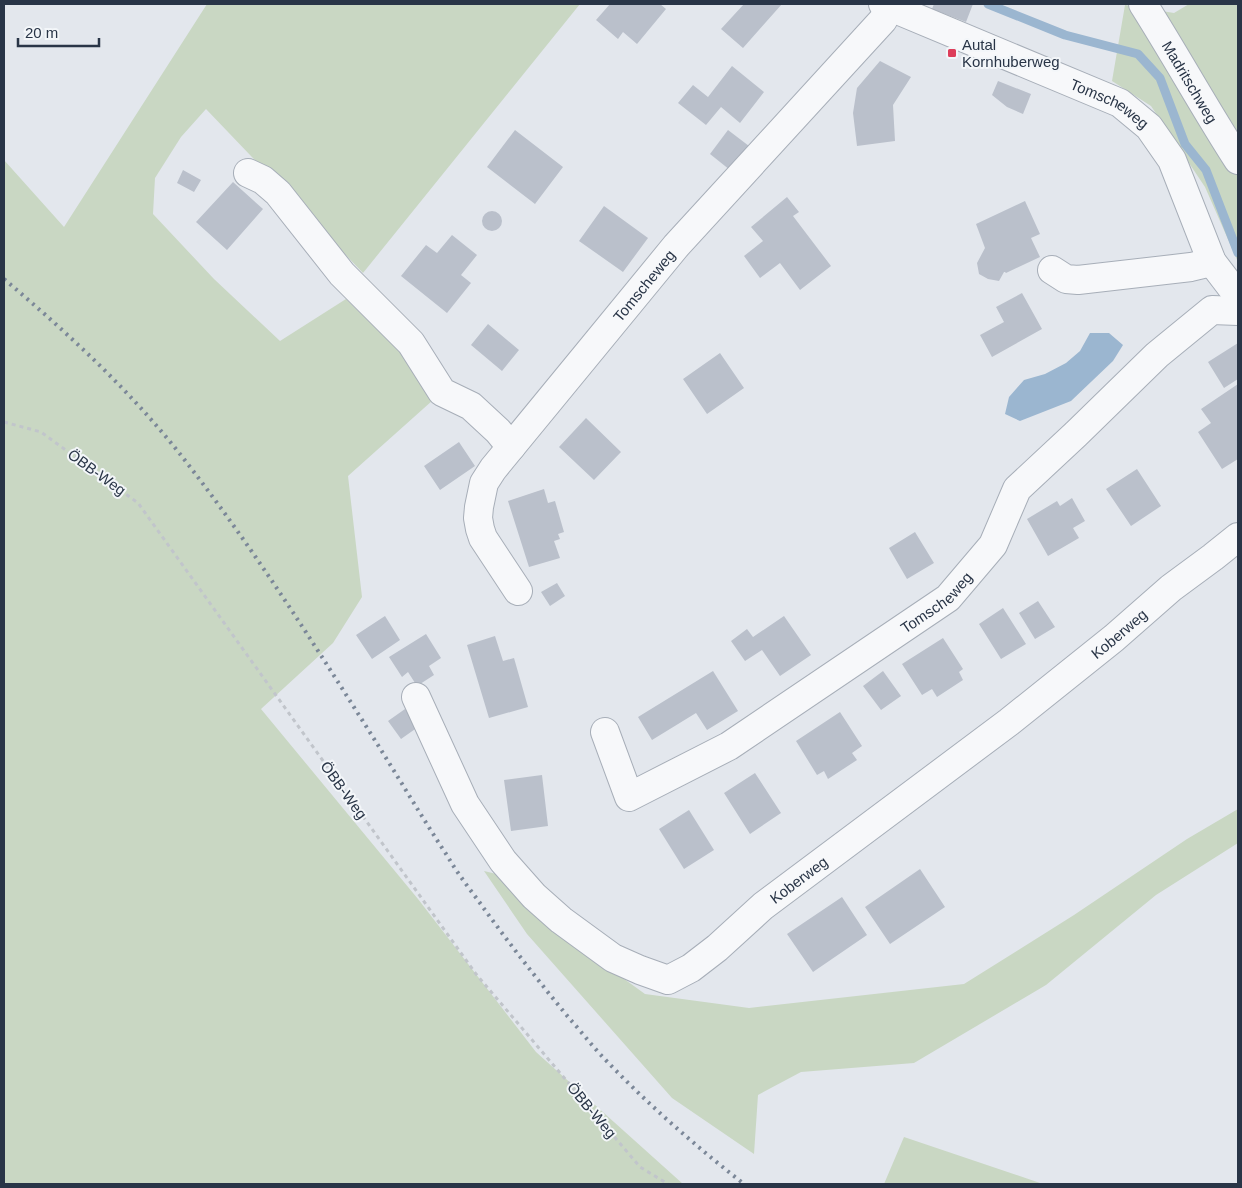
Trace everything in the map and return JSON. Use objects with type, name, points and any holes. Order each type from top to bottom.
[{"type":"street","name":"Madritschweg","points":[[1144,4],[1238,160]]},
{"type":"street","name":"Tomscheweg","points":[[518,591],[483,538],[480,529],[478,508],[484,483],[493,469],[676,246],[883,20],[887,5],[1120,103],[1150,127],[1172,160],[1212,262],[1238,296]]},
{"type":"street","points":[[248,173],[263,180],[278,192],[342,274],[411,343],[442,392],[471,406],[498,431],[511,447]]},
{"type":"street","points":[[1052,270],[1066,279],[1078,280],[1191,267],[1212,262]]},
{"type":"street","name":"Tomscheweg","points":[[605,732],[629,797],[729,746],[948,598],[994,545],[1017,489],[1157,355],[1198,321],[1212,310],[1238,311]]},
{"type":"street","name":"Koberweg","points":[[416,697],[465,804],[503,861],[534,896],[561,920],[613,958],[668,980],[691,968],[717,948],[763,906],[1009,722],[1114,638],[1171,588],[1238,537]]},
{"type":"path","name":"ÖBB-Weg","points":[[4,422],[41,432],[138,503],[476,974],[640,1167],[668,1184]]},
{"type":"green space","points":[[207,4],[580,4],[363,273],[206,109],[181,137],[155,178],[153,214],[214,279],[280,341],[346,299],[442,392],[348,476],[362,597],[333,643],[261,709],[418,899],[536,1052],[683,1184],[4,1184],[4,160],[64,227]]},
{"type":"green space","points":[[1189,4],[1238,4],[1238,262],[1205,187],[1151,106],[1112,81],[1125,5],[1174,13]]},
{"type":"green space","points":[[1238,809],[1238,843],[1156,895],[1046,985],[914,1063],[801,1072],[758,1095],[754,1154],[672,1098],[527,934],[484,871],[513,878],[541,919],[645,994],[749,1008],[964,984],[1074,915],[1187,839]]},
{"type":"green space","points":[[904,1137],[1043,1184],[884,1184]]},
{"type":"water","points":[[1090,333],[1109,333],[1123,345],[1113,361],[1071,401],[1020,421],[1005,414],[1009,397],[1024,380],[1045,374],[1066,363],[1080,351]]},
{"type":"building","points":[[610,4],[660,4],[666,9],[637,44],[623,32],[618,39],[596,20]]},
{"type":"building","points":[[744,4],[782,4],[743,48],[721,29]]},
{"type":"building","points":[[934,4],[973,4],[966,22],[932,9]]},
{"type":"building","points":[[880,61],[911,77],[893,105],[895,141],[857,146],[853,113],[857,88]]},
{"type":"building","points":[[732,66],[764,92],[740,123],[721,107],[706,125],[678,103],[693,85],[708,97]]},
{"type":"building","points":[[998,81],[1031,94],[1023,114],[1007,107],[992,95]]},
{"type":"building","points":[[515,130],[563,167],[535,204],[487,167]]},
{"type":"building","points":[[728,130],[749,146],[730,170],[710,154]]},
{"type":"building","points":[[183,170],[201,180],[194,192],[177,183]]},
{"type":"building","points":[[233,182],[263,209],[227,250],[196,222]]},
{"type":"building","points":[[787,197],[799,212],[793,216],[831,266],[800,290],[780,263],[760,278],[744,256],[763,241],[751,227]]},
{"type":"building","points":[[1025,201],[1040,234],[1031,238],[1040,257],[1006,273],[1004,272],[999,281],[988,279],[979,274],[977,263],[985,248],[976,224]]},
{"type":"building","points":[[604,206],[648,238],[623,272],[579,241]]},
{"type":"building","points":[[488,211],[496,211],[502,217],[502,225],[496,231],[488,231],[482,225],[482,217]]},
{"type":"building","points":[[452,235],[477,255],[461,275],[471,283],[447,313],[401,276],[426,245],[437,253]]},
{"type":"building","points":[[1022,293],[1042,329],[992,357],[980,335],[1004,322],[996,307]]},
{"type":"building","points":[[488,324],[519,350],[502,371],[471,345]]},
{"type":"building","points":[[1238,343],[1238,379],[1224,388],[1208,362]]},
{"type":"building","points":[[720,353],[744,388],[707,414],[683,379]]},
{"type":"building","points":[[1238,384],[1238,459],[1222,469],[1198,432],[1211,423],[1201,409]]},
{"type":"building","points":[[586,418],[621,452],[594,480],[559,447]]},
{"type":"building","points":[[459,442],[475,466],[440,490],[424,466]]},
{"type":"building","points":[[1137,469],[1161,506],[1131,526],[1106,489]]},
{"type":"building","points":[[544,489],[548,503],[555,501],[564,532],[558,534],[560,539],[554,541],[560,558],[529,567],[508,501]]},
{"type":"building","points":[[1072,498],[1085,521],[1073,528],[1079,538],[1048,556],[1027,519],[1057,501],[1060,506]]},
{"type":"building","points":[[915,532],[934,563],[907,579],[889,548]]},
{"type":"building","points":[[557,583],[565,596],[550,606],[541,592]]},
{"type":"building","points":[[1038,601],[1055,627],[1035,639],[1019,613]]},
{"type":"building","points":[[1003,608],[1026,644],[1001,659],[979,624]]},
{"type":"building","points":[[385,616],[400,640],[372,659],[356,635]]},
{"type":"building","points":[[784,616],[811,655],[780,676],[762,650],[745,661],[731,641],[747,629],[753,637]]},
{"type":"building","points":[[426,634],[441,658],[429,666],[434,675],[417,686],[408,672],[402,677],[389,657]]},
{"type":"building","points":[[495,636],[503,661],[514,658],[528,707],[489,718],[467,645]]},
{"type":"building","points":[[943,638],[963,669],[959,672],[963,680],[937,697],[932,689],[922,695],[902,664]]},
{"type":"building","points":[[713,671],[738,711],[707,730],[696,713],[652,740],[638,717]]},
{"type":"building","points":[[883,671],[901,696],[881,710],[863,686]]},
{"type":"building","points":[[405,709],[418,727],[401,739],[388,721]]},
{"type":"building","points":[[840,712],[862,746],[852,753],[857,760],[828,779],[824,771],[817,775],[796,741]]},
{"type":"building","points":[[755,773],[781,813],[750,834],[724,793]]},
{"type":"building","points":[[542,775],[548,826],[511,831],[504,780]]},
{"type":"building","points":[[689,810],[714,850],[684,869],[659,829]]},
{"type":"building","points":[[920,869],[945,907],[890,944],[865,907]]},
{"type":"building","points":[[842,897],[867,935],[813,972],[787,934]]},
{"type":"waterway","points":[[988,4],[1065,35],[1138,54],[1160,78],[1185,144],[1206,170],[1238,253]]},
{"type":"railway","points":[[4,279],[53,322],[123,389],[187,463],[285,600],[457,871],[505,938],[558,1005],[600,1054],[634,1089],[688,1138],[744,1184]]},
{"type":"place","name":"Autal Kornhuberweg","points":[[952,53]]}]
